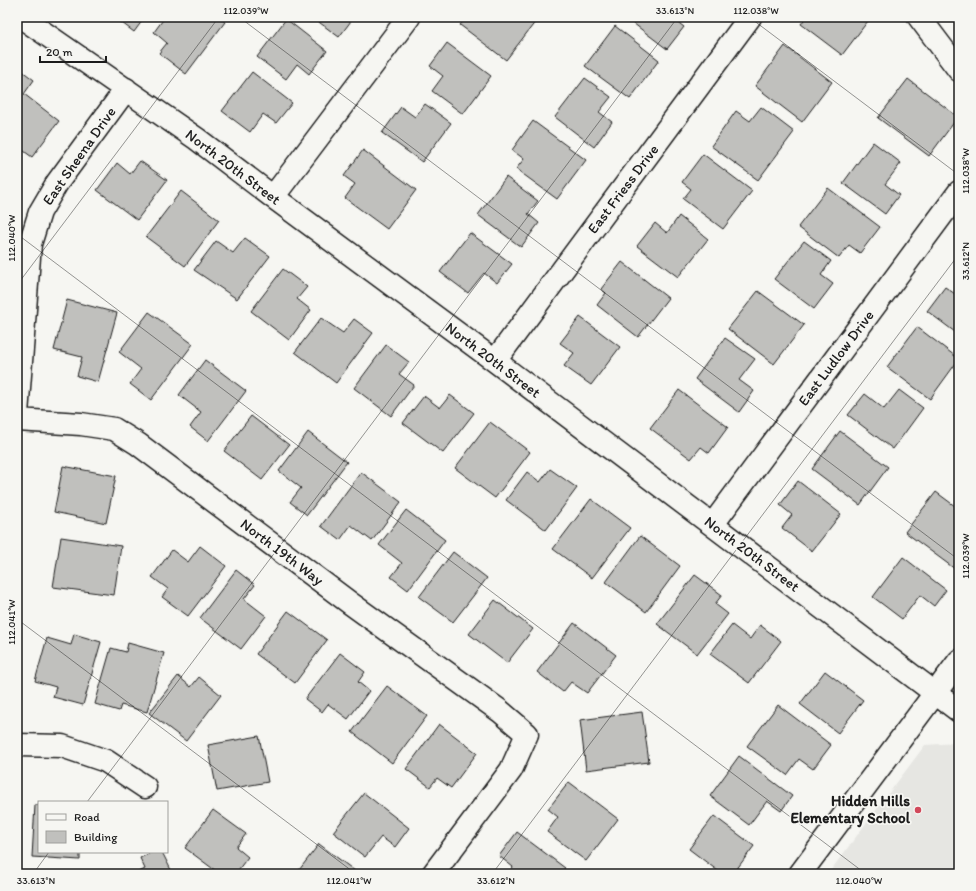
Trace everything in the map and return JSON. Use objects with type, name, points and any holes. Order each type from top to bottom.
[{"type":"street","name":"North 20th Street","points":[[21,17],[197,139],[713,524],[959,711]]},
{"type":"street","points":[[273,197],[409,17]]},
{"type":"street","name":"East Friess Drive","points":[[495,361],[750,17]]},
{"type":"street","points":[[919,17],[959,70]]},
{"type":"street","name":"East Sheena Drive","points":[[17,414],[30,244],[40,212],[57,183],[126,89]]},
{"type":"street","name":"East Ludlow Drive","points":[[713,524],[959,192]]},
{"type":"street","name":"North 19th Way","points":[[17,420],[81,424],[114,429],[138,444],[350,603],[500,711],[527,734],[511,770],[433,874]]},
{"type":"street","points":[[800,874],[959,661]]},
{"type":"street","points":[[17,745],[62,746],[106,760],[145,787]]},
{"type":"shaded area","name":"Hidden Hills Elementary School","points":[[956,743],[959,745],[959,874],[828,874],[925,745]]},
{"type":"building","points":[[114,17],[145,17],[134,32]]},
{"type":"building","points":[[165,17],[218,17],[225,22],[186,74],[159,53],[167,43],[154,32]]},
{"type":"building","points":[[312,17],[354,17],[339,37]]},
{"type":"building","points":[[466,17],[530,17],[536,21],[506,60],[460,25]]},
{"type":"building","points":[[625,17],[671,17],[684,27],[667,49]]},
{"type":"building","points":[[806,17],[871,17],[842,55],[801,24]]},
{"type":"building","points":[[286,19],[327,51],[309,74],[297,64],[286,79],[257,57]]},
{"type":"building","points":[[615,26],[659,60],[630,99],[585,66]]},
{"type":"building","points":[[447,43],[491,76],[463,114],[432,91],[443,76],[430,66]]},
{"type":"building","points":[[785,46],[832,82],[802,122],[755,86]]},
{"type":"building","points":[[17,67],[34,80],[24,94],[59,121],[32,157],[17,146]]},
{"type":"building","points":[[252,72],[292,103],[276,123],[263,114],[250,132],[222,111]]},
{"type":"building","points":[[585,78],[611,97],[599,112],[612,122],[594,147],[555,117]]},
{"type":"building","points":[[908,79],[958,117],[929,156],[878,118]]},
{"type":"building","points":[[425,104],[451,123],[422,162],[382,133],[401,107],[415,117]]},
{"type":"building","points":[[761,107],[794,132],[758,180],[711,146],[736,111],[750,121]]},
{"type":"building","points":[[533,121],[586,160],[557,199],[516,169],[524,159],[512,150]]},
{"type":"building","points":[[873,142],[901,163],[885,184],[899,195],[885,214],[843,183]]},
{"type":"building","points":[[363,150],[416,190],[387,229],[345,198],[355,184],[344,176]]},
{"type":"building","points":[[703,154],[752,191],[723,229],[683,199],[691,189],[682,182]]},
{"type":"building","points":[[140,161],[167,180],[137,220],[97,190],[117,163],[130,174]]},
{"type":"building","points":[[506,177],[538,201],[528,214],[539,223],[521,247],[478,215]]},
{"type":"building","points":[[828,188],[880,227],[860,253],[849,245],[839,258],[798,227]]},
{"type":"building","points":[[181,191],[219,220],[185,266],[146,237]]},
{"type":"building","points":[[679,216],[708,239],[678,277],[637,246],[655,223],[667,233]]},
{"type":"building","points":[[470,233],[512,264],[497,283],[484,273],[468,293],[440,272]]},
{"type":"building","points":[[245,238],[270,256],[237,299],[194,270],[216,241],[233,253]]},
{"type":"building","points":[[804,241],[831,261],[821,275],[833,284],[814,309],[774,279]]},
{"type":"building","points":[[622,262],[668,298],[638,337],[597,305],[606,293],[601,289]]},
{"type":"building","points":[[283,269],[307,287],[297,299],[311,310],[289,340],[251,311]]},
{"type":"building","points":[[945,287],[958,296],[959,295],[959,335],[927,311]]},
{"type":"building","points":[[758,291],[804,325],[774,364],[728,329]]},
{"type":"building","points":[[67,300],[117,313],[98,382],[77,376],[82,357],[54,350]]},
{"type":"building","points":[[149,312],[193,344],[151,400],[130,384],[141,369],[119,352]]},
{"type":"building","points":[[580,317],[620,347],[591,385],[564,366],[574,353],[560,343]]},
{"type":"building","points":[[321,318],[343,333],[354,319],[373,333],[336,383],[295,352]]},
{"type":"building","points":[[917,327],[959,359],[930,399],[887,367]]},
{"type":"building","points":[[725,338],[755,359],[739,380],[754,391],[739,412],[695,379]]},
{"type":"building","points":[[386,345],[409,362],[399,374],[414,385],[391,416],[354,388]]},
{"type":"building","points":[[205,360],[246,391],[208,441],[190,427],[201,412],[179,395]]},
{"type":"building","points":[[679,390],[728,427],[709,453],[701,447],[691,459],[650,428]]},
{"type":"building","points":[[899,390],[923,408],[893,449],[848,415],[865,394],[884,409]]},
{"type":"building","points":[[450,395],[474,413],[443,453],[403,423],[424,396],[440,408]]},
{"type":"building","points":[[251,416],[289,445],[262,480],[224,451]]},
{"type":"building","points":[[490,422],[530,452],[495,498],[455,468]]},
{"type":"building","points":[[840,431],[888,467],[860,505],[812,469]]},
{"type":"building","points":[[308,432],[347,462],[307,515],[290,502],[301,488],[279,471]]},
{"type":"building","points":[[63,466],[116,476],[106,523],[54,512]]},
{"type":"building","points":[[550,469],[577,488],[546,530],[506,500],[527,472],[540,482]]},
{"type":"building","points":[[361,472],[401,502],[372,541],[351,525],[340,540],[321,526]]},
{"type":"building","points":[[798,481],[841,514],[812,551],[782,528],[792,515],[780,505]]},
{"type":"building","points":[[936,492],[959,509],[959,572],[905,532]]},
{"type":"building","points":[[591,499],[630,528],[592,578],[553,549]]},
{"type":"building","points":[[406,510],[445,540],[408,590],[391,577],[402,563],[379,545]]},
{"type":"building","points":[[640,536],[680,566],[646,612],[606,582]]},
{"type":"building","points":[[61,537],[121,546],[114,595],[53,587]]},
{"type":"building","points":[[200,546],[226,566],[188,616],[162,597],[168,589],[152,577],[172,550],[188,562]]},
{"type":"building","points":[[453,552],[487,578],[453,622],[419,597]]},
{"type":"building","points":[[903,557],[946,590],[934,606],[920,595],[902,619],[873,597]]},
{"type":"building","points":[[236,570],[255,585],[244,599],[266,616],[241,649],[200,618]]},
{"type":"building","points":[[695,575],[722,595],[715,604],[728,614],[697,654],[657,624]]},
{"type":"building","points":[[495,600],[533,629],[507,663],[469,634]]},
{"type":"building","points":[[288,611],[327,640],[295,683],[256,654]]},
{"type":"building","points":[[574,623],[616,655],[587,693],[571,682],[563,692],[537,672]]},
{"type":"building","points":[[732,625],[750,639],[760,625],[781,641],[749,683],[710,654]]},
{"type":"building","points":[[74,634],[101,642],[83,705],[53,697],[56,687],[35,681],[47,638],[71,645]]},
{"type":"building","points":[[128,643],[164,653],[147,712],[121,705],[119,711],[95,704],[111,648],[126,652]]},
{"type":"building","points":[[340,653],[365,672],[358,682],[369,691],[348,719],[328,704],[322,712],[305,699]]},
{"type":"building","points":[[825,671],[863,700],[838,733],[800,704]]},
{"type":"building","points":[[178,676],[191,687],[199,677],[221,695],[186,741],[149,713]]},
{"type":"building","points":[[387,686],[427,716],[392,763],[352,732]]},
{"type":"building","points":[[778,705],[831,745],[813,769],[799,759],[787,775],[747,746]]},
{"type":"building","points":[[642,712],[649,762],[586,770],[580,720]]},
{"type":"building","points":[[439,724],[477,753],[451,788],[437,778],[430,787],[406,769]]},
{"type":"building","points":[[259,736],[268,782],[217,791],[208,745]]},
{"type":"building","points":[[739,756],[792,796],[781,811],[767,801],[749,825],[710,796]]},
{"type":"building","points":[[569,782],[618,819],[586,861],[547,832],[558,817],[548,809]]},
{"type":"building","points":[[364,793],[409,828],[395,847],[381,837],[365,857],[333,832]]},
{"type":"building","points":[[35,805],[38,805],[38,853],[80,853],[80,860],[32,857]]},
{"type":"building","points":[[213,810],[246,834],[236,847],[248,857],[235,874],[220,874],[185,848]]},
{"type":"building","points":[[714,816],[754,846],[733,874],[722,874],[689,849]]},
{"type":"building","points":[[517,832],[565,868],[560,874],[508,874],[513,867],[499,856]]},
{"type":"building","points":[[319,844],[359,874],[296,874]]},
{"type":"building","points":[[150,853],[162,853],[173,874],[135,874],[145,869],[140,858]]},
{"type":"place","name":"Hidden Hills Elementary School","points":[[918,810]]}]
